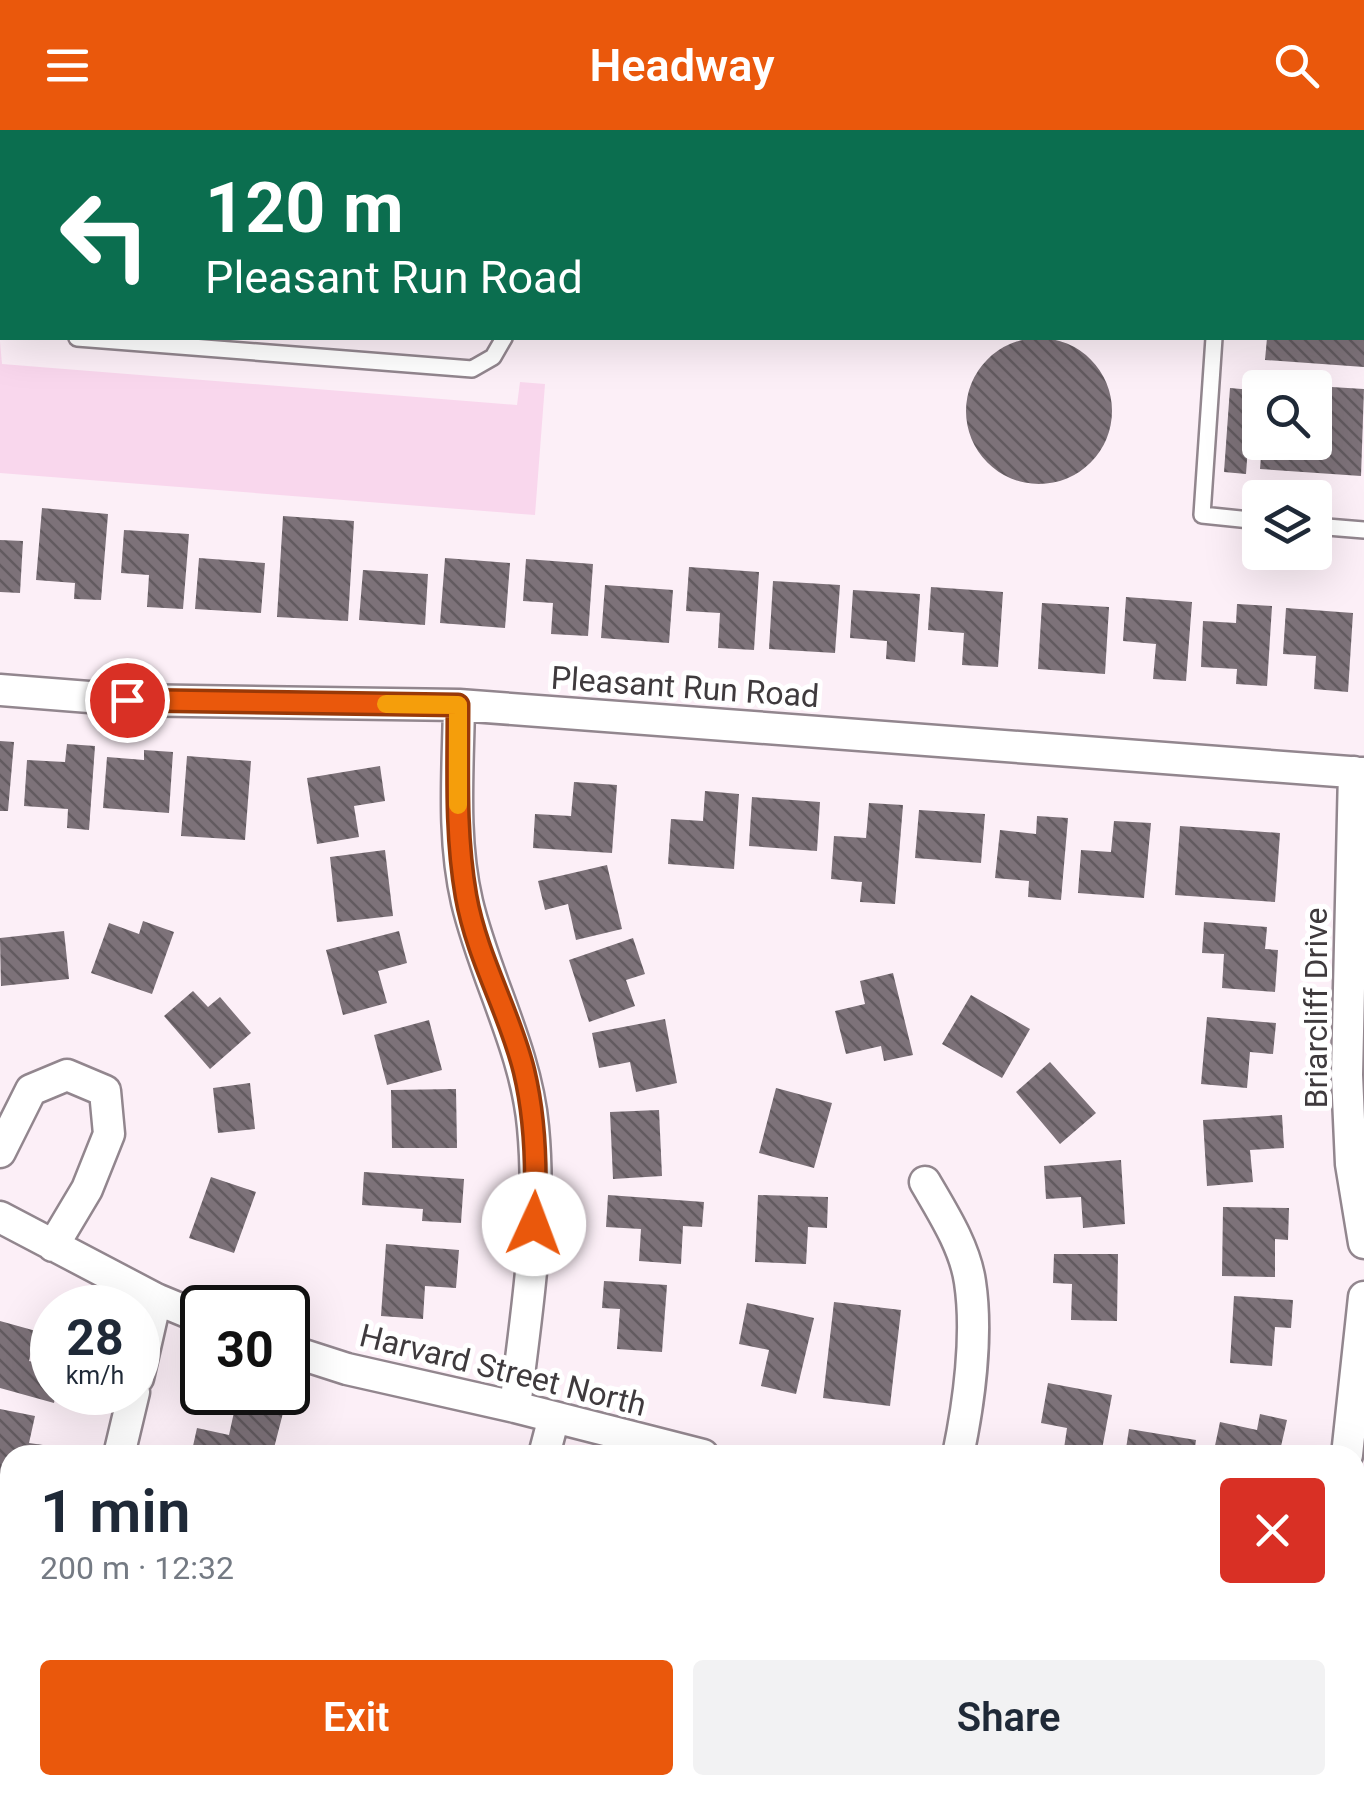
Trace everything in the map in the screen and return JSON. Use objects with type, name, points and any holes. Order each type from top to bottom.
[{"type":"street","name":"Pleasant Run Road","points":[[0,690],[127,700],[458,705],[1359,772]]},
{"type":"street","points":[[458,705],[458,834],[466,899],[486,970],[524,1068],[533,1125],[534,1224],[515,1407]]},
{"type":"street","name":"Briarcliff Drive","points":[[1359,772],[1347,1076],[1352,1164],[1360,1192],[1364,1243]]},
{"type":"street","points":[[0,1152],[31,1090],[68,1074],[105,1091],[109,1134],[87,1189],[53,1246]]},
{"type":"street","points":[[925,1182],[951,1228],[970,1281],[968,1382],[959,1445]]},
{"type":"street","points":[[0,1217],[129,1285]]},
{"type":"street","points":[[1349,1445],[1364,1297]]},
{"type":"street","name":"Harvard Street North","points":[[310,1357],[347,1370],[664,1445]]},
{"type":"street","points":[[121,1445],[129,1415]]},
{"type":"street","points":[[547,1445],[554,1417]]},
{"type":"lane","points":[[103,340],[472,369],[493,357],[503,340]]},
{"type":"lane","points":[[1214,340],[1202,515],[1242,518]]},
{"type":"lane","points":[[1332,527],[1364,530]]},
{"type":"shaded area","points":[[0,341],[2,364],[517,405],[520,382],[545,384],[535,515],[0,473]]},
{"type":"building","points":[[1025,340],[1053,340],[1079,351],[1099,371],[1110,397],[1110,425],[1099,451],[1079,471],[1053,482],[1025,482],[999,471],[979,451],[968,425],[968,397],[979,371],[999,351]]},
{"type":"building","points":[[1267,340],[1364,340],[1364,367],[1265,360]]},
{"type":"building","points":[[1332,387],[1364,389],[1361,476],[1260,469],[1261,460],[1332,460]]},
{"type":"building","points":[[1230,388],[1242,389],[1242,460],[1247,460],[1246,474],[1224,472]]},
{"type":"building","points":[[42,508],[108,514],[101,600],[74,599],[75,583],[36,580]]},
{"type":"building","points":[[283,516],[354,521],[348,621],[277,617]]},
{"type":"building","points":[[124,530],[189,534],[183,609],[147,607],[149,575],[121,573]]},
{"type":"building","points":[[0,540],[23,541],[20,593],[0,592]]},
{"type":"building","points":[[199,558],[265,563],[261,613],[195,609]]},
{"type":"building","points":[[445,558],[510,563],[505,628],[440,623]]},
{"type":"building","points":[[526,559],[593,564],[588,636],[551,634],[553,603],[523,601]]},
{"type":"building","points":[[689,567],[759,572],[754,650],[718,648],[720,613],[686,611]]},
{"type":"building","points":[[363,570],[428,574],[425,625],[359,620]]},
{"type":"building","points":[[773,581],[840,585],[835,653],[769,649]]},
{"type":"building","points":[[605,585],[673,590],[669,643],[601,638]]},
{"type":"building","points":[[931,587],[1003,592],[998,667],[962,665],[964,633],[928,630]]},
{"type":"building","points":[[853,590],[920,594],[915,662],[886,659],[887,641],[850,638]]},
{"type":"building","points":[[1126,597],[1192,602],[1186,681],[1153,679],[1156,644],[1123,641]]},
{"type":"building","points":[[1042,603],[1109,607],[1105,674],[1038,669]]},
{"type":"building","points":[[1237,604],[1272,606],[1267,686],[1236,684],[1237,669],[1201,667],[1203,621],[1236,623]]},
{"type":"building","points":[[1286,608],[1353,613],[1348,692],[1314,689],[1316,656],[1283,654]]},
{"type":"building","points":[[0,741],[14,742],[8,811],[0,811]]},
{"type":"building","points":[[67,744],[95,746],[89,830],[67,828],[68,809],[24,806],[27,760],[65,762]]},
{"type":"building","points":[[144,750],[173,752],[169,813],[103,808],[107,757],[144,760]]},
{"type":"building","points":[[187,756],[251,761],[245,840],[181,836]]},
{"type":"building","points":[[380,766],[385,801],[354,806],[359,837],[317,844],[307,778]]},
{"type":"building","points":[[574,782],[617,785],[612,853],[533,848],[535,814],[571,816]]},
{"type":"building","points":[[705,791],[739,794],[734,869],[668,864],[671,819],[703,821]]},
{"type":"building","points":[[752,797],[820,802],[817,851],[749,846]]},
{"type":"building","points":[[869,803],[903,805],[895,904],[860,902],[862,882],[831,879],[834,836],[866,838]]},
{"type":"building","points":[[919,810],[985,814],[981,863],[915,858]]},
{"type":"building","points":[[1037,816],[1068,818],[1061,900],[1028,897],[1029,881],[995,878],[1000,830],[1036,834]]},
{"type":"building","points":[[1114,821],[1151,823],[1144,898],[1078,893],[1081,850],[1111,852]]},
{"type":"building","points":[[1180,826],[1280,833],[1275,902],[1175,895]]},
{"type":"building","points":[[385,850],[393,916],[337,922],[330,857]]},
{"type":"building","points":[[607,865],[622,929],[576,940],[568,904],[545,910],[538,881]]},
{"type":"building","points":[[143,921],[174,932],[152,994],[91,973],[109,923],[139,934]]},
{"type":"building","points":[[1204,922],[1267,927],[1265,949],[1278,950],[1275,992],[1222,988],[1224,954],[1202,953]]},
{"type":"building","points":[[64,931],[69,979],[1,986],[0,938]]},
{"type":"building","points":[[399,931],[407,963],[378,971],[387,1003],[343,1015],[326,950]]},
{"type":"building","points":[[633,938],[645,974],[626,980],[635,1006],[589,1022],[569,960]]},
{"type":"building","points":[[893,973],[913,1055],[884,1061],[881,1046],[846,1054],[835,1011],[865,1004],[860,981]]},
{"type":"building","points":[[193,991],[208,1007],[220,997],[251,1033],[210,1069],[164,1016]]},
{"type":"building","points":[[971,995],[1030,1029],[1002,1078],[942,1044]]},
{"type":"building","points":[[1207,1017],[1276,1023],[1273,1054],[1250,1052],[1247,1088],[1201,1084]]},
{"type":"building","points":[[665,1019],[677,1083],[636,1092],[630,1062],[599,1068],[592,1033]]},
{"type":"building","points":[[429,1020],[442,1070],[387,1085],[374,1035]]},
{"type":"building","points":[[1050,1062],[1096,1113],[1060,1144],[1016,1092]]},
{"type":"building","points":[[250,1083],[255,1129],[218,1133],[213,1088]]},
{"type":"building","points":[[776,1088],[832,1103],[814,1168],[759,1153]]},
{"type":"building","points":[[456,1089],[457,1148],[392,1148],[391,1090]]},
{"type":"building","points":[[659,1110],[662,1176],[613,1179],[610,1112]]},
{"type":"building","points":[[1282,1115],[1284,1148],[1250,1150],[1253,1182],[1207,1186],[1203,1120]]},
{"type":"building","points":[[1121,1160],[1125,1224],[1083,1228],[1081,1197],[1046,1199],[1044,1166]]},
{"type":"building","points":[[364,1172],[464,1179],[461,1223],[422,1221],[423,1209],[362,1205]]},
{"type":"building","points":[[211,1177],[256,1192],[234,1253],[189,1238]]},
{"type":"building","points":[[608,1195],[704,1202],[702,1227],[683,1226],[681,1264],[639,1261],[641,1229],[606,1227]]},
{"type":"building","points":[[758,1195],[828,1197],[827,1228],[808,1227],[806,1264],[755,1262]]},
{"type":"building","points":[[1223,1207],[1289,1208],[1288,1240],[1275,1239],[1275,1277],[1222,1276]]},
{"type":"building","points":[[386,1244],[459,1250],[456,1288],[425,1286],[423,1319],[381,1316]]},
{"type":"building","points":[[1054,1254],[1118,1254],[1117,1321],[1071,1320],[1072,1284],[1053,1283]]},
{"type":"building","points":[[604,1281],[667,1285],[662,1352],[617,1349],[620,1309],[602,1308]]},
{"type":"building","points":[[1234,1296],[1293,1300],[1291,1328],[1275,1327],[1272,1366],[1230,1363]]},
{"type":"building","points":[[834,1302],[901,1310],[890,1406],[823,1398]]},
{"type":"building","points":[[747,1303],[814,1318],[796,1394],[761,1386],[769,1350],[739,1344]]},
{"type":"building","points":[[0,1321],[30,1329],[30,1396],[0,1388]]},
{"type":"building","points":[[1048,1383],[1112,1395],[1103,1445],[1064,1445],[1067,1428],[1041,1423]]},
{"type":"building","points":[[0,1409],[35,1416],[29,1443],[43,1445],[0,1445]]},
{"type":"building","points":[[1260,1414],[1287,1420],[1281,1445],[1215,1445],[1220,1422],[1257,1430]]},
{"type":"building","points":[[233,1415],[282,1415],[275,1445],[193,1445],[197,1428],[229,1435]]},
{"type":"building","points":[[1129,1429],[1196,1440],[1195,1445],[1127,1445]]},
{"type":"slow traffic","points":[[386,704],[458,705],[458,805]]},
{"type":"route","points":[[127,700],[458,705],[458,834],[466,899],[486,970],[524,1068],[533,1125],[534,1224]]}]
